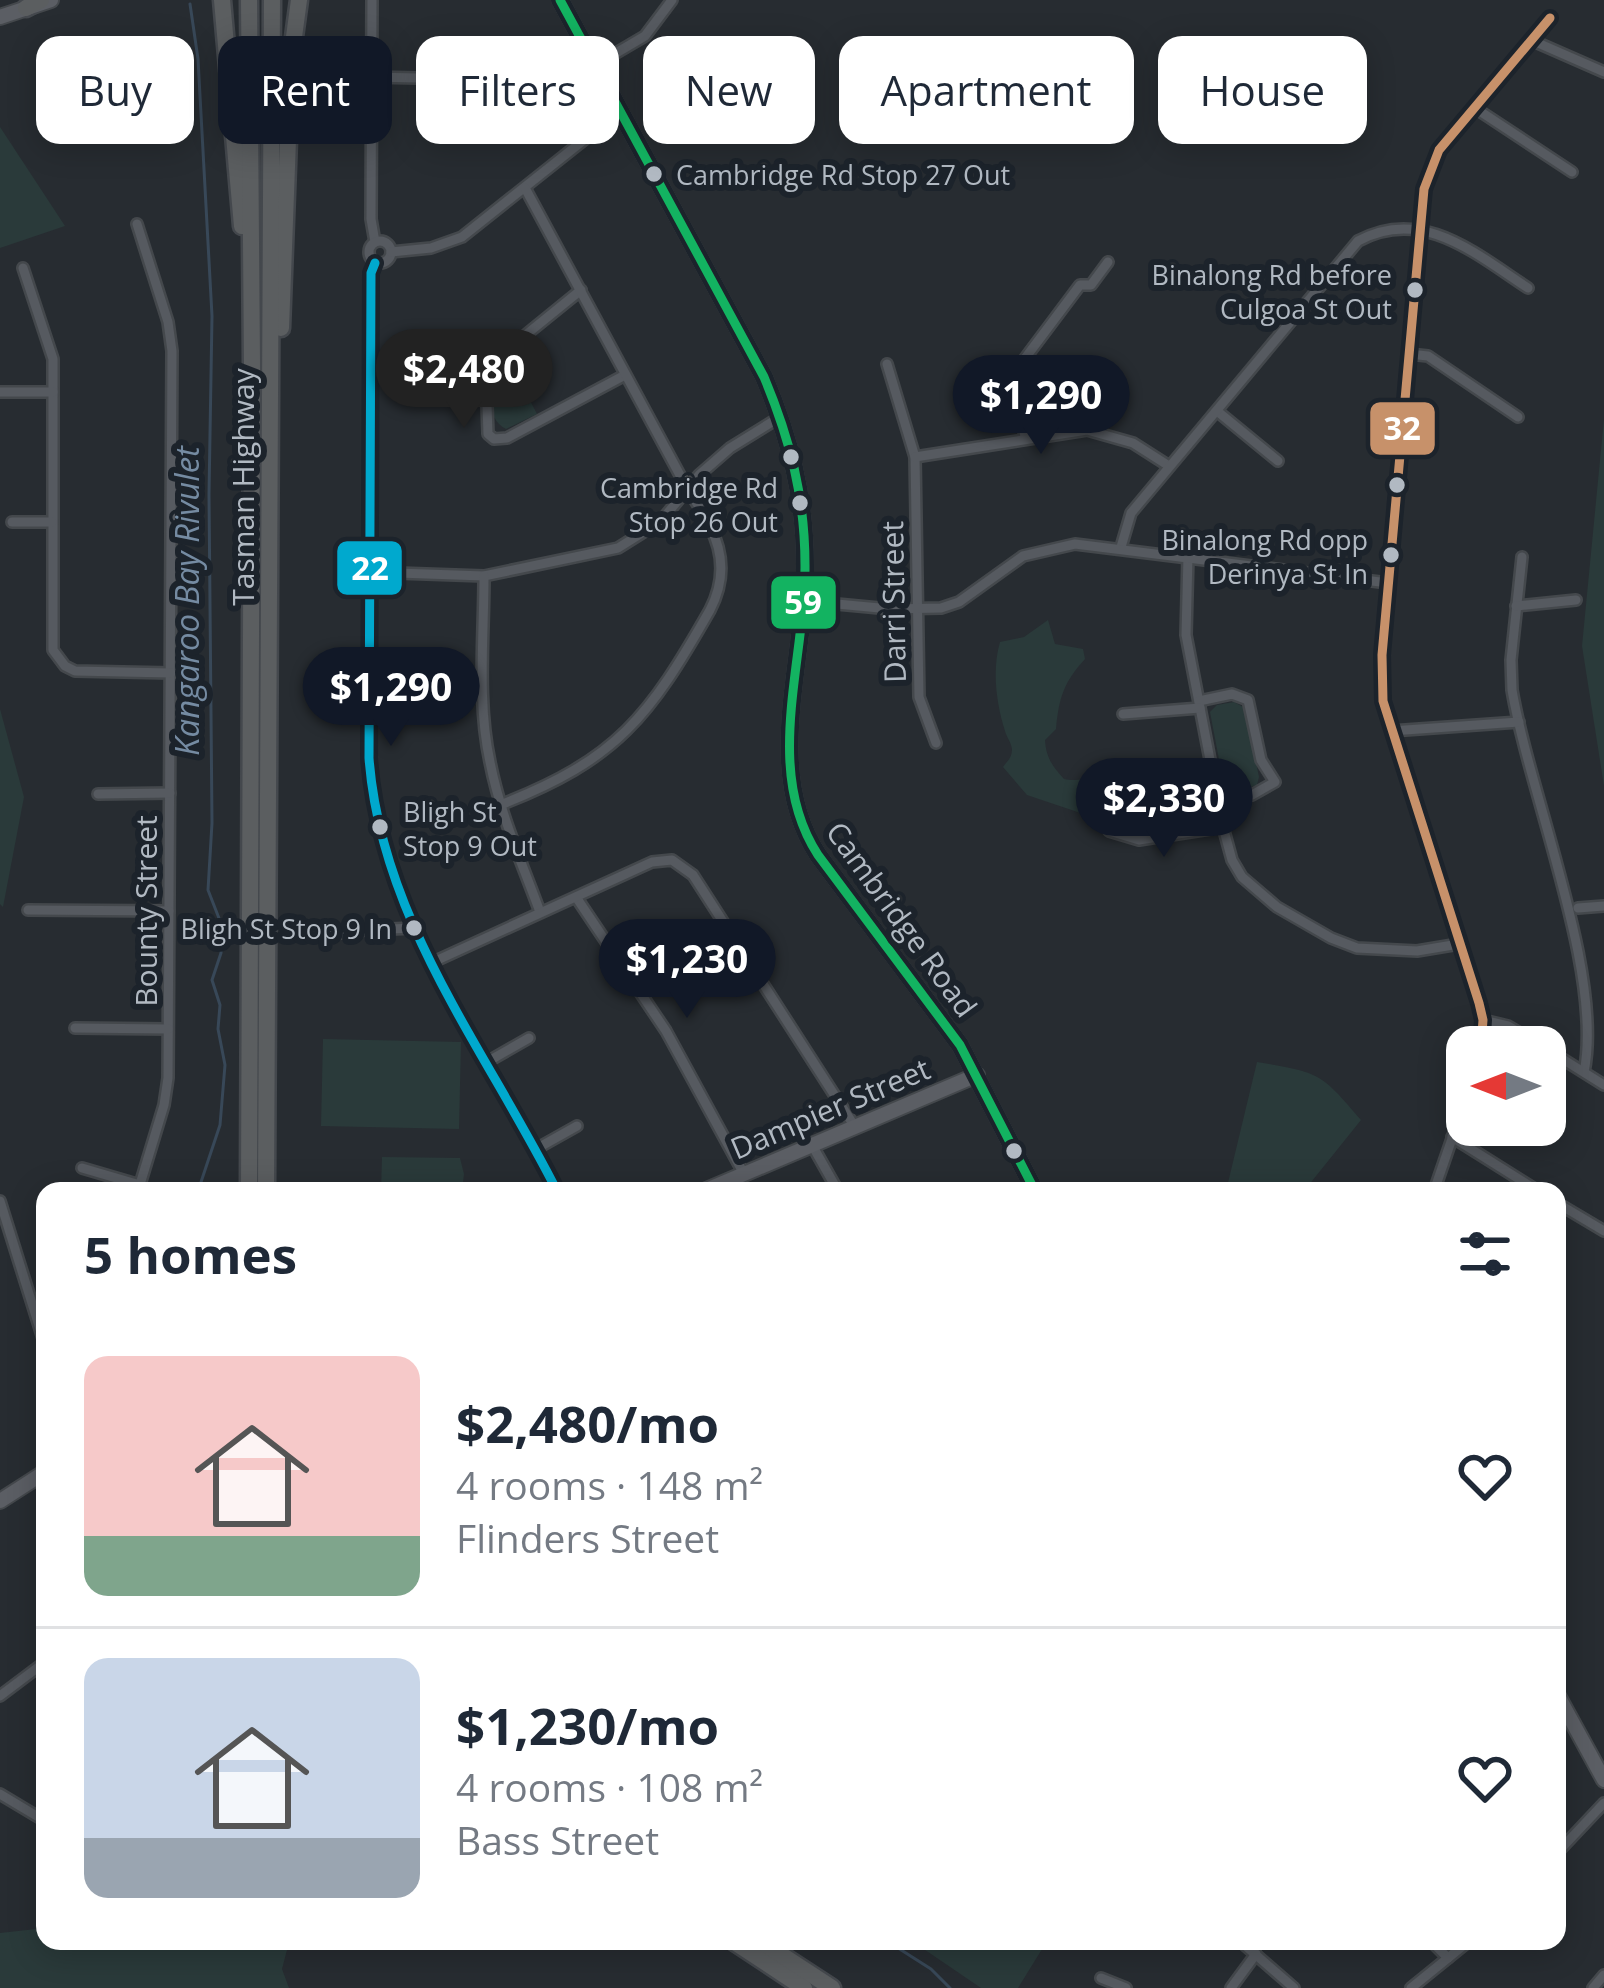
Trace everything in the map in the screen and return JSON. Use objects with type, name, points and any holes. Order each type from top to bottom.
[{"type":"highway","points":[[222,0],[252,362]]},
{"type":"highway","name":"Tasman Highway","points":[[249,0],[249,1182]]},
{"type":"highway","name":"Tasman Highway","points":[[266,1182],[272,0]]},
{"type":"highway","points":[[269,601],[291,59],[299,0]]},
{"type":"highway","points":[[747,1950],[804,1988]]},
{"type":"highway","points":[[774,1950],[832,1988]]},
{"type":"main road","points":[[0,17],[51,0]]},
{"type":"main road","name":"Cambridge Road","points":[[560,0],[579,36]]},
{"type":"main road","name":"Cambridge Road","points":[[619,112],[764,377],[793,454],[802,502],[805,601],[789,770],[801,824],[818,855],[947,1026],[1030,1182]]},
{"type":"main road","name":"Dampier Street","points":[[725,1182],[977,1075]]},
{"type":"main road","points":[[0,1501],[36,1479]]},
{"type":"main road","points":[[1566,1710],[1604,1780]]},
{"type":"street","points":[[372,0],[372,36]]},
{"type":"street","points":[[619,51],[645,36],[672,0]]},
{"type":"street","points":[[1483,1026],[1391,731],[1381,680],[1402,370],[1409,354],[1427,175],[1439,150],[1550,18]]},
{"type":"street","points":[[1531,40],[1604,73]]},
{"type":"street","points":[[1475,108],[1572,172]]},
{"type":"street","points":[[371,144],[375,242],[368,254],[375,263]]},
{"type":"street","points":[[391,253],[431,248],[462,237],[579,144]]},
{"type":"street","points":[[500,805],[568,777],[616,743],[654,701],[718,593],[721,553],[711,524],[688,490],[525,188]]},
{"type":"street","name":"Bounty Street","points":[[137,224],[172,340],[169,1028],[164,1106],[141,1182]]},
{"type":"street","points":[[1121,547],[1128,517],[1349,249],[1371,234],[1419,228],[1448,237],[1528,288]]},
{"type":"street","points":[[375,242],[387,244],[391,253]]},
{"type":"street","points":[[375,263],[386,262],[391,253]]},
{"type":"street","points":[[1025,436],[1017,391],[1021,365],[1080,285],[1091,285],[1108,262]]},
{"type":"street","points":[[375,263],[371,273],[370,784],[387,861],[412,928],[552,1182]]},
{"type":"street","points":[[23,268],[52,352],[52,635],[60,661],[80,672],[171,673]]},
{"type":"street","points":[[494,440],[485,422],[489,367],[581,290]]},
{"type":"street","points":[[1409,354],[1428,356],[1518,417]]},
{"type":"street","name":"Darri Street","points":[[887,364],[915,457],[919,697],[936,743]]},
{"type":"street","points":[[494,440],[507,438],[625,375]]},
{"type":"street","points":[[0,392],[53,392]]},
{"type":"street","points":[[1217,411],[1278,460]]},
{"type":"street","points":[[369,572],[484,577],[618,548],[649,532],[730,448],[780,417]]},
{"type":"street","points":[[915,457],[1074,429],[1133,443],[1169,466]]},
{"type":"street","points":[[488,452],[494,440]]},
{"type":"street","points":[[12,522],[52,523]]},
{"type":"street","points":[[805,601],[917,610],[959,602],[1015,560],[1042,549],[1075,544],[1388,583]]},
{"type":"street","points":[[1187,556],[1185,622],[1232,860],[1255,892],[1331,938],[1357,948],[1387,952],[1459,944]]},
{"type":"street","points":[[1522,556],[1511,674],[1519,722],[1592,958]]},
{"type":"street","points":[[484,577],[484,721],[500,805],[540,912]]},
{"type":"street","points":[[1516,606],[1576,600]]},
{"type":"street","points":[[1123,714],[1200,705],[1232,694],[1248,700],[1261,760],[1275,782],[1252,795],[1219,801]]},
{"type":"street","points":[[1391,731],[1519,722]]},
{"type":"street","name":"Bounty Street","points":[[98,794],[170,793]]},
{"type":"street","points":[[1113,837],[1139,840],[1223,827]]},
{"type":"street","points":[[431,963],[658,861],[672,860],[688,868],[855,1127]]},
{"type":"street","points":[[576,897],[666,1030],[744,1174]]},
{"type":"street","points":[[1578,908],[1604,906]]},
{"type":"street","points":[[28,910],[170,911]]},
{"type":"street","points":[[325,937],[348,931],[412,928]]},
{"type":"street","points":[[1584,1072],[1594,1050],[1599,1010]]},
{"type":"street","points":[[1483,1020],[1508,1026]]},
{"type":"street","name":"Bounty Street","points":[[75,1028],[169,1028]]},
{"type":"street","points":[[487,1063],[529,1038]]},
{"type":"street","points":[[1566,1060],[1604,1085]]},
{"type":"street","points":[[536,1149],[577,1126]]},
{"type":"street","points":[[812,1145],[833,1182]]},
{"type":"street","points":[[1437,1182],[1449,1146]]},
{"type":"street","points":[[1466,1146],[1524,1182]]},
{"type":"street","name":"Bounty Street","points":[[82,1168],[122,1182]]},
{"type":"street","points":[[0,1201],[36,1316]]},
{"type":"street","points":[[1566,1208],[1604,1231]]},
{"type":"street","points":[[0,1696],[36,1668]]},
{"type":"street","points":[[0,1794],[36,1816]]},
{"type":"street","points":[[1566,1843],[1604,1803]]},
{"type":"street","points":[[1251,1950],[1294,1988]]},
{"type":"street","points":[[1440,1950],[1448,1958]]},
{"type":"street","points":[[1411,1988],[1458,1950]]},
{"type":"street","points":[[1231,1988],[1256,1954]]},
{"type":"street","points":[[1593,1988],[1604,1975]]},
{"type":"street","points":[[1101,1978],[1126,1988]]},
{"type":"shaded area","points":[[0,127],[65,226],[0,248]]},
{"type":"shaded area","points":[[508,358],[537,414],[506,429],[493,415],[491,395]]},
{"type":"shaded area","points":[[1604,419],[1604,786],[1582,646]]},
{"type":"shaded area","points":[[1048,620],[1055,644],[1083,649],[1085,659],[1067,683],[1056,729],[1045,740],[1056,770],[1064,779],[1108,786],[1119,779],[1151,786],[1162,780],[1199,779],[1207,824],[1134,831],[1027,795],[1003,767],[1012,749],[997,698],[1000,642],[1024,637]]},
{"type":"shaded area","points":[[1234,702],[1245,708],[1259,777],[1257,785],[1241,790],[1224,786],[1210,712],[1217,705]]},
{"type":"shaded area","points":[[0,709],[24,797],[3,907],[0,904]]},
{"type":"shaded area","points":[[323,1039],[461,1042],[459,1129],[321,1126]]},
{"type":"shaded area","points":[[1257,1062],[1317,1077],[1361,1120],[1311,1182],[1228,1182]]},
{"type":"shaded area","points":[[382,1157],[460,1158],[464,1174],[463,1182],[381,1182]]},
{"type":"shaded area","points":[[36,1929],[36,1950],[287,1950],[282,1969],[289,1988],[0,1988],[0,1933]]},
{"type":"shaded area","points":[[925,1950],[1041,1950],[1018,1988],[981,1988]]},
{"type":"waterway","name":"Kangaroo Bay Rivulet","points":[[190,4],[198,59],[212,316],[208,890],[222,926],[221,953],[212,980],[220,1005],[218,1029],[225,1065],[220,1125],[201,1182]]},
{"type":"waterway","name":"Kangaroo Bay Rivulet","points":[[901,1950],[950,1988]]},
{"type":"transit line","name":"59","points":[[560,0],[764,377],[788,446],[799,492],[805,565],[790,750],[792,787],[801,822],[818,855],[960,1045],[1030,1182]]},
{"type":"transit line","name":"32","points":[[1483,1026],[1383,701],[1382,655],[1424,189],[1439,150],[1550,18]]},
{"type":"transit line","name":"22","points":[[375,263],[371,273],[369,758],[378,817],[393,874],[415,929],[552,1182]]},
{"type":"place","name":"Cambridge Rd Stop 27 Out","points":[[654,174]]},
{"type":"place","name":"Binalong Rd before Culgoa St Out","points":[[1415,290]]},
{"type":"place","name":"Cambridge Rd Stop 26 Out","points":[[800,503]]},
{"type":"place","name":"Binalong Rd opp Derinya St In","points":[[1391,555]]},
{"type":"place","name":"Bligh St Stop 9 Out","points":[[380,827]]},
{"type":"place","name":"Bligh St Stop 9 In","points":[[414,928]]}]
